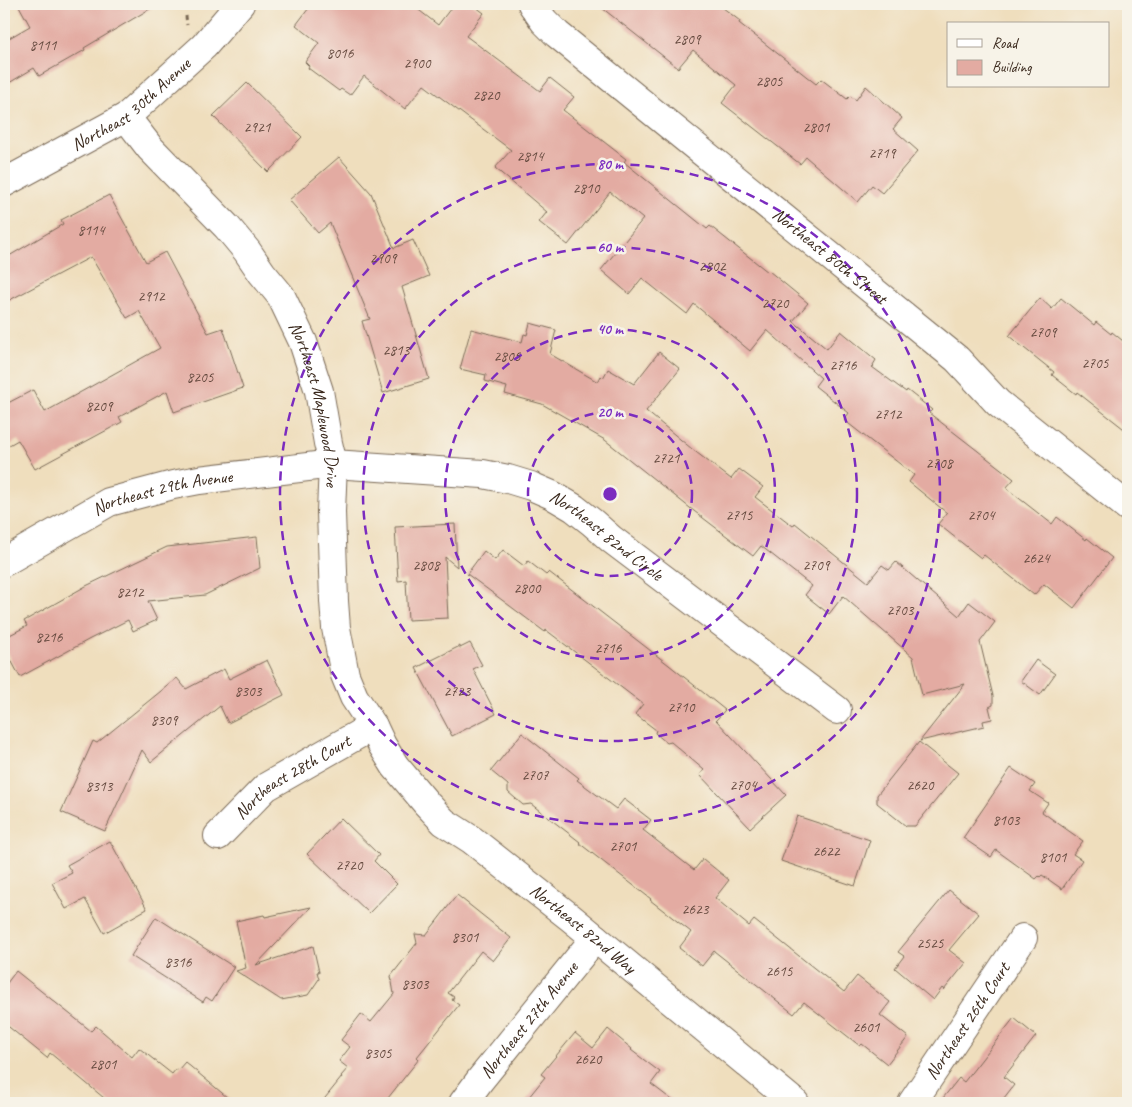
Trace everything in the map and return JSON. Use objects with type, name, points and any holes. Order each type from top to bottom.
[{"type":"street","name":"Northeast 30th Avenue","points":[[4,183],[126,117],[204,46],[240,4]]},
{"type":"street","name":"Northeast 80th Street","points":[[532,4],[544,21],[557,34],[957,359],[998,403],[1128,507]]},
{"type":"street","name":"Northeast Maplewood Drive","points":[[126,117],[150,148],[227,227],[247,251],[281,296],[303,342],[319,391],[333,464],[331,512],[336,628],[345,675],[354,697],[378,736]]},
{"type":"street","name":"Northeast 29th Avenue","points":[[4,562],[109,502],[199,480],[333,464]]},
{"type":"street","name":"Northeast 82nd Circle","points":[[333,464],[483,474],[531,486],[552,495],[574,508],[837,710]]},
{"type":"street","name":"Northeast 28th Court","points":[[218,836],[266,787],[378,736]]},
{"type":"street","name":"Northeast 82nd Way","points":[[378,736],[395,766],[444,822],[472,840],[595,938],[795,1103]]},
{"type":"street","name":"Northeast 27th Avenue","points":[[464,1103],[480,1080],[595,938]]},
{"type":"street","name":"Northeast 26th Court","points":[[912,1103],[1023,938]]},
{"type":"building","points":[[18,4],[158,4],[84,48],[85,50],[39,76],[34,68],[4,86],[4,41],[30,26]]},
{"type":"building","points":[[312,4],[411,4],[438,25],[454,4],[472,4],[484,13],[466,36],[540,91],[550,78],[574,97],[563,110],[626,159],[624,162],[707,229],[710,226],[808,303],[793,321],[827,349],[841,331],[876,360],[872,367],[906,392],[907,390],[932,410],[929,413],[1014,479],[1006,488],[1052,524],[1057,517],[1112,558],[1074,608],[1044,584],[1034,595],[984,555],[981,558],[938,524],[947,513],[909,482],[914,475],[844,420],[849,413],[815,386],[821,378],[767,330],[750,351],[694,304],[687,314],[642,278],[629,294],[601,270],[643,219],[610,192],[568,245],[539,222],[547,212],[495,168],[511,150],[424,85],[405,109],[364,76],[350,95],[341,89],[339,91],[308,68],[309,66],[305,62],[319,43],[296,25]]},
{"type":"building","points":[[597,4],[718,4],[816,84],[821,79],[847,99],[850,96],[856,100],[866,86],[902,118],[893,129],[918,151],[882,193],[872,185],[858,202],[806,157],[800,164],[722,103],[736,85],[693,50],[678,68]]},
{"type":"building","points":[[247,83],[302,137],[268,172],[213,116]]},
{"type":"building","points":[[339,157],[371,193],[394,248],[413,240],[429,276],[402,287],[429,379],[383,393],[362,321],[370,319],[330,223],[318,233],[289,200]]},
{"type":"building","points":[[109,195],[146,262],[165,252],[208,333],[223,328],[243,388],[174,412],[167,391],[119,417],[122,422],[35,469],[18,440],[4,448],[4,405],[33,390],[45,412],[160,348],[139,311],[127,318],[91,257],[4,303],[4,259],[63,224],[61,220]]},
{"type":"building","points":[[1040,298],[1052,309],[1061,298],[1094,325],[1096,322],[1128,345],[1128,432],[1052,375],[1054,372],[1009,336]]},
{"type":"building","points":[[530,323],[556,330],[550,354],[598,382],[601,376],[603,378],[608,369],[634,384],[659,352],[680,369],[646,411],[692,449],[731,479],[739,469],[763,487],[755,497],[793,526],[795,523],[868,582],[882,565],[889,570],[896,562],[959,616],[969,602],[995,622],[980,642],[993,696],[993,705],[989,707],[992,719],[983,721],[984,726],[920,741],[965,684],[922,695],[913,657],[843,596],[829,614],[805,595],[812,586],[761,546],[753,556],[605,440],[542,404],[505,394],[507,387],[485,381],[486,375],[460,369],[471,329],[522,342],[524,334],[527,335]]},
{"type":"building","points":[[455,524],[457,567],[445,557],[448,618],[408,620],[406,580],[398,581],[395,527]]},
{"type":"building","points":[[257,537],[260,568],[205,595],[148,601],[157,620],[133,631],[128,620],[20,677],[4,647],[4,638],[27,626],[24,621],[86,586],[167,547]]},
{"type":"building","points":[[503,550],[524,566],[528,561],[546,575],[549,572],[725,710],[716,720],[786,795],[750,828],[700,775],[704,770],[671,742],[667,743],[655,733],[656,730],[635,714],[643,704],[546,630],[545,632],[467,574],[484,551],[495,560]]},
{"type":"building","points":[[470,643],[482,665],[473,669],[496,714],[452,736],[416,668]]},
{"type":"building","points":[[267,660],[284,695],[228,723],[220,706],[151,762],[142,750],[105,831],[61,812],[93,741],[97,743],[177,678],[186,689],[224,669],[229,679]]},
{"type":"building","points":[[1036,660],[1055,674],[1040,695],[1021,681]]},
{"type":"building","points":[[522,733],[579,778],[577,780],[616,809],[624,799],[651,820],[643,830],[694,870],[703,859],[729,880],[715,898],[749,926],[754,920],[844,992],[857,976],[890,1002],[880,1015],[908,1037],[887,1064],[862,1044],[860,1046],[804,1002],[794,1014],[714,951],[702,966],[679,948],[691,932],[531,804],[523,805],[508,792],[508,785],[491,771]]},
{"type":"building","points":[[919,742],[958,773],[915,826],[906,826],[877,803],[877,795]]},
{"type":"building","points":[[1011,768],[1035,784],[1030,791],[1048,803],[1042,812],[1083,841],[1073,854],[1082,860],[1062,889],[1042,875],[1036,879],[996,850],[991,857],[963,838]]},
{"type":"building","points":[[797,816],[870,840],[855,886],[781,861]]},
{"type":"building","points":[[341,818],[379,855],[374,861],[397,884],[369,913],[307,854]]},
{"type":"building","points":[[110,841],[147,909],[104,933],[85,899],[66,909],[52,883],[72,873],[67,865]]},
{"type":"building","points":[[949,890],[979,914],[949,950],[966,963],[944,990],[942,988],[933,1000],[895,968],[904,956],[898,952]]},
{"type":"building","points":[[457,895],[511,938],[493,961],[481,951],[448,993],[454,997],[452,1000],[459,1005],[417,1057],[419,1059],[384,1103],[321,1103],[348,1068],[339,1061],[350,1047],[341,1040],[361,1014],[371,1022],[394,994],[391,976],[417,943],[415,934],[426,935]]},
{"type":"building","points":[[311,907],[256,965],[313,946],[319,979],[308,995],[281,1000],[236,971],[246,968],[236,921]]},
{"type":"building","points":[[156,917],[234,967],[212,1001],[206,997],[203,1002],[131,956]]},
{"type":"building","points":[[16,971],[91,1031],[96,1026],[132,1057],[139,1048],[172,1074],[185,1062],[234,1103],[110,1103],[50,1053],[47,1058],[4,1023],[4,987]]},
{"type":"building","points":[[1014,1018],[1036,1036],[1004,1077],[1014,1085],[1000,1103],[939,1103],[959,1078],[964,1082]]},
{"type":"building","points":[[608,1029],[631,1050],[660,1072],[651,1084],[676,1103],[524,1103],[545,1077],[541,1074],[575,1033],[593,1048]]}]
